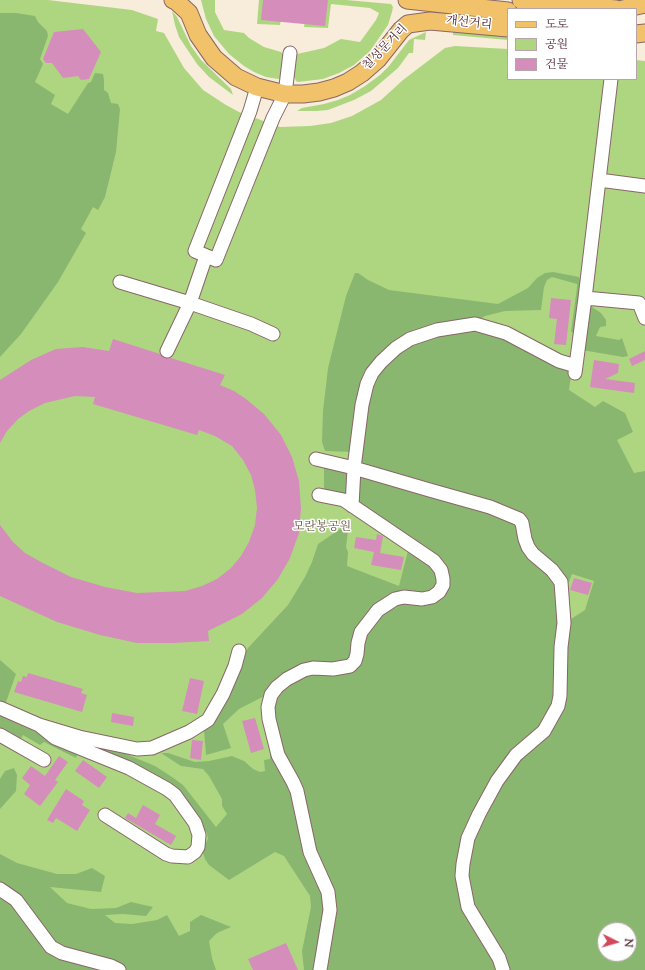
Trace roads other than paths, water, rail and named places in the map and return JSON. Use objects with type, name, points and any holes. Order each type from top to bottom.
[{"type":"main road","name":"칠성문거리","points":[[173,0],[189,13],[198,35],[214,58],[236,77],[257,87],[285,94],[319,92],[348,82],[362,73],[378,59],[401,30],[408,24],[430,21]]},
{"type":"main road","name":"개선거리","points":[[407,0],[507,11]]},
{"type":"main road","points":[[521,0],[605,8]]},
{"type":"main road","points":[[626,8],[641,2]]},
{"type":"main road","name":"개선거리","points":[[430,21],[507,28]]},
{"type":"lane","points":[[257,87],[250,111],[195,251],[216,260],[273,118],[285,94],[290,53]]},
{"type":"lane","points":[[352,506],[354,468],[362,405],[367,384],[372,373],[381,362],[396,348],[410,339],[437,330],[475,324],[506,333],[575,369],[585,298],[610,80]]},
{"type":"lane","points":[[599,180],[645,186]]},
{"type":"lane","points":[[167,351],[190,303],[206,256]]},
{"type":"lane","points":[[120,282],[190,303],[251,324],[273,334]]},
{"type":"lane","points":[[585,298],[642,303],[645,318]]},
{"type":"lane","points":[[316,459],[354,468],[490,507],[519,519],[522,523],[528,547],[533,554],[552,570],[561,582],[564,623],[561,646],[558,706],[544,731],[516,756],[497,781],[468,838],[463,864],[462,876],[468,907],[499,958],[503,970]]},
{"type":"lane","points":[[319,495],[344,500],[434,561],[441,570],[443,579],[443,585],[439,592],[432,597],[422,599],[395,599],[378,610],[361,632],[355,661],[350,666],[333,669],[313,668],[304,670],[287,679],[277,687],[271,695],[268,707],[269,719],[278,755],[297,791],[300,812],[310,852],[328,892],[330,910],[320,970]]},
{"type":"lane","points":[[0,708],[39,726],[79,737],[137,749],[152,748],[189,732],[208,720],[223,694],[235,666],[239,651]]},
{"type":"lane","points":[[39,726],[55,738],[129,768],[175,795],[195,823],[199,835],[198,847],[195,852],[188,857],[166,854],[105,815]]},
{"type":"lane","points":[[0,735],[44,760]]},
{"type":"lane","points":[[0,890],[16,900],[51,947],[62,953],[91,960],[119,970]]},
{"type":"park label","name":"모란봉공원","points":[[322,528]]}]
